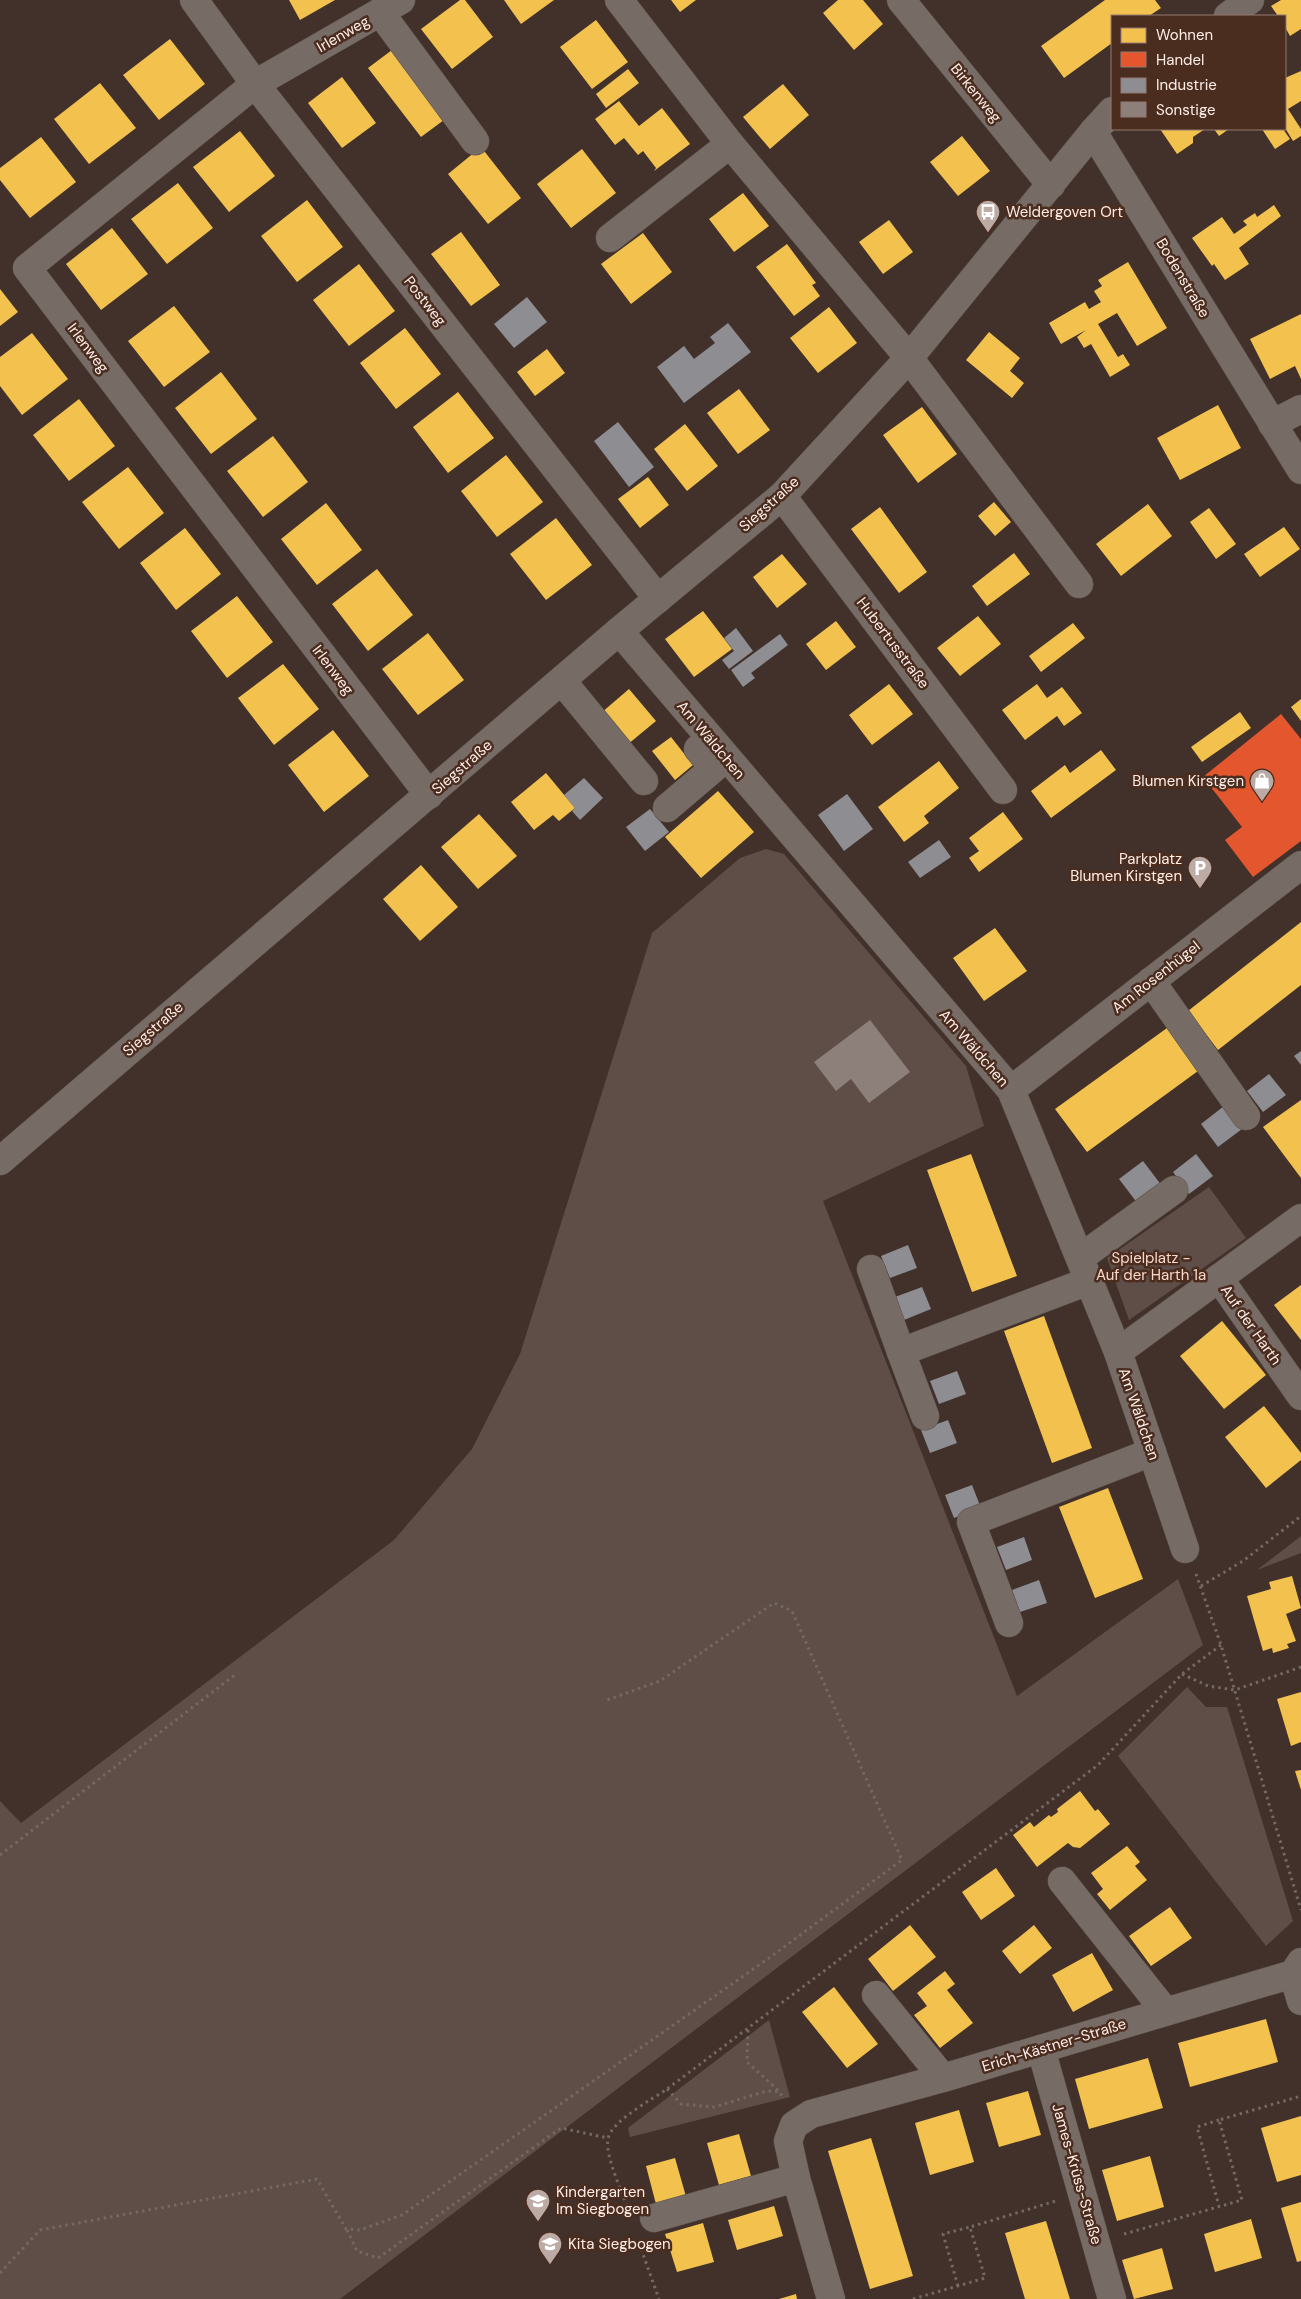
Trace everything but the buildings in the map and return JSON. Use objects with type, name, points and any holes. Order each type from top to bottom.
[{"type":"street","name":"Postweg","points":[[194,0],[256,84],[658,599]]},
{"type":"street","points":[[619,0],[730,144],[909,358],[1079,584]]},
{"type":"street","name":"Birkenweg","points":[[901,0],[1050,185]]},
{"type":"street","points":[[1229,15],[1250,0]]},
{"type":"street","name":"Irlenweg","points":[[391,6],[256,84],[27,268],[429,795]]},
{"type":"street","points":[[391,6],[475,141]]},
{"type":"street","name":"Siegstraße","points":[[0,1161],[619,631],[782,496],[909,358],[1093,132],[1111,113]]},
{"type":"street","name":"Bodenstraße","points":[[1093,132],[1301,470]]},
{"type":"street","points":[[610,238],[730,144]]},
{"type":"street","points":[[1272,424],[1301,409]]},
{"type":"street","name":"Hubertusstraße","points":[[782,496],[1003,790]]},
{"type":"street","name":"Am Wäldchen","points":[[619,631],[1011,1090],[1118,1352],[1185,1549]]},
{"type":"street","points":[[562,681],[644,780]]},
{"type":"street","points":[[667,808],[714,768],[698,749],[711,739]]},
{"type":"street","name":"Am Rosenhügel","points":[[1011,1090],[1301,865]]},
{"type":"street","points":[[1151,982],[1246,1116]]},
{"type":"street","points":[[901,1352],[1084,1269],[1174,1190]]},
{"type":"street","name":"Auf der Harth","points":[[1118,1352],[1301,1218]]},
{"type":"street","points":[[870,1269],[925,1416]]},
{"type":"street","name":"Auf der Harth","points":[[1219,1278],[1301,1396]]},
{"type":"street","points":[[1009,1623],[971,1522],[1152,1452]]},
{"type":"street","points":[[1062,1881],[1165,2011]]},
{"type":"street","points":[[1297,1968],[1301,2001]]},
{"type":"street","name":"Erich-Kästner-Straße","points":[[794,2125],[811,2114],[1041,2049],[1297,1968]]},
{"type":"street","points":[[876,1995],[943,2078]]},
{"type":"street","name":"James-Krüss-Straße","points":[[1041,2049],[1112,2299]]},
{"type":"street","points":[[794,2125],[788,2141],[796,2178],[831,2299]]},
{"type":"street","points":[[640,2222],[796,2178]]},
{"type":"path","points":[[1202,1586],[1243,1560],[1301,1516]]},
{"type":"path","points":[[1185,1549],[1202,1586],[1221,1645],[1301,1910]]},
{"type":"path","points":[[346,2229],[360,2230],[402,2215],[769,1958],[902,1860],[792,1611],[774,1603],[660,1681],[608,1700]]},
{"type":"path","points":[[659,2299],[640,2222],[611,2159],[608,2138],[616,2124],[748,2029],[1098,1765],[1182,1674],[1221,1645]]},
{"type":"path","points":[[1182,1674],[1208,1686],[1235,1690],[1301,1667]]},
{"type":"path","points":[[0,1855],[236,1674]]},
{"type":"path","points":[[748,2029],[747,2062],[780,2092],[794,2125]]},
{"type":"path","points":[[667,2089],[681,2104],[714,2107],[767,2091],[780,2092]]},
{"type":"path","points":[[1219,2206],[1196,2127],[1301,2096]]},
{"type":"path","points":[[1097,2242],[1242,2200],[1219,2120]]},
{"type":"path","points":[[0,2273],[40,2230],[316,2179],[357,2251],[378,2258],[561,2128],[608,2138]]},
{"type":"path","points":[[958,2286],[943,2234],[1083,2193]]},
{"type":"path","points":[[914,2299],[985,2278],[970,2227]]},
{"type":"green space","points":[[766,849],[784,854],[966,1066],[984,1126],[823,1201],[1017,1696],[1178,1579],[1203,1645],[340,2299],[0,2299],[0,1801],[21,1823],[394,1540],[472,1449],[520,1354],[652,933],[740,858]]},
{"type":"green space","name":"Spielplatz - Auf der Harth 1a","points":[[1209,1187],[1246,1238],[1129,1320],[1107,1258]]},
{"type":"green space","points":[[1301,1536],[1301,1553],[1257,1570]]},
{"type":"green space","points":[[1187,1687],[1206,1707],[1227,1707],[1293,1921],[1266,1946],[1118,1756]]},
{"type":"green space","points":[[769,2020],[790,2097],[630,2137],[628,2128]]},
{"type":"place","name":"Weldergoven Ort","points":[[988,233]]},
{"type":"place","name":"Blumen Kirstgen","points":[[1262,802]]},
{"type":"place","name":"Parkplatz Blumen Kirstgen","points":[[1200,889]]},
{"type":"place","name":"Kindergarten Im Siegbogen","points":[[538,2222]]},
{"type":"place","name":"Kita Siegbogen","points":[[550,2265]]}]
